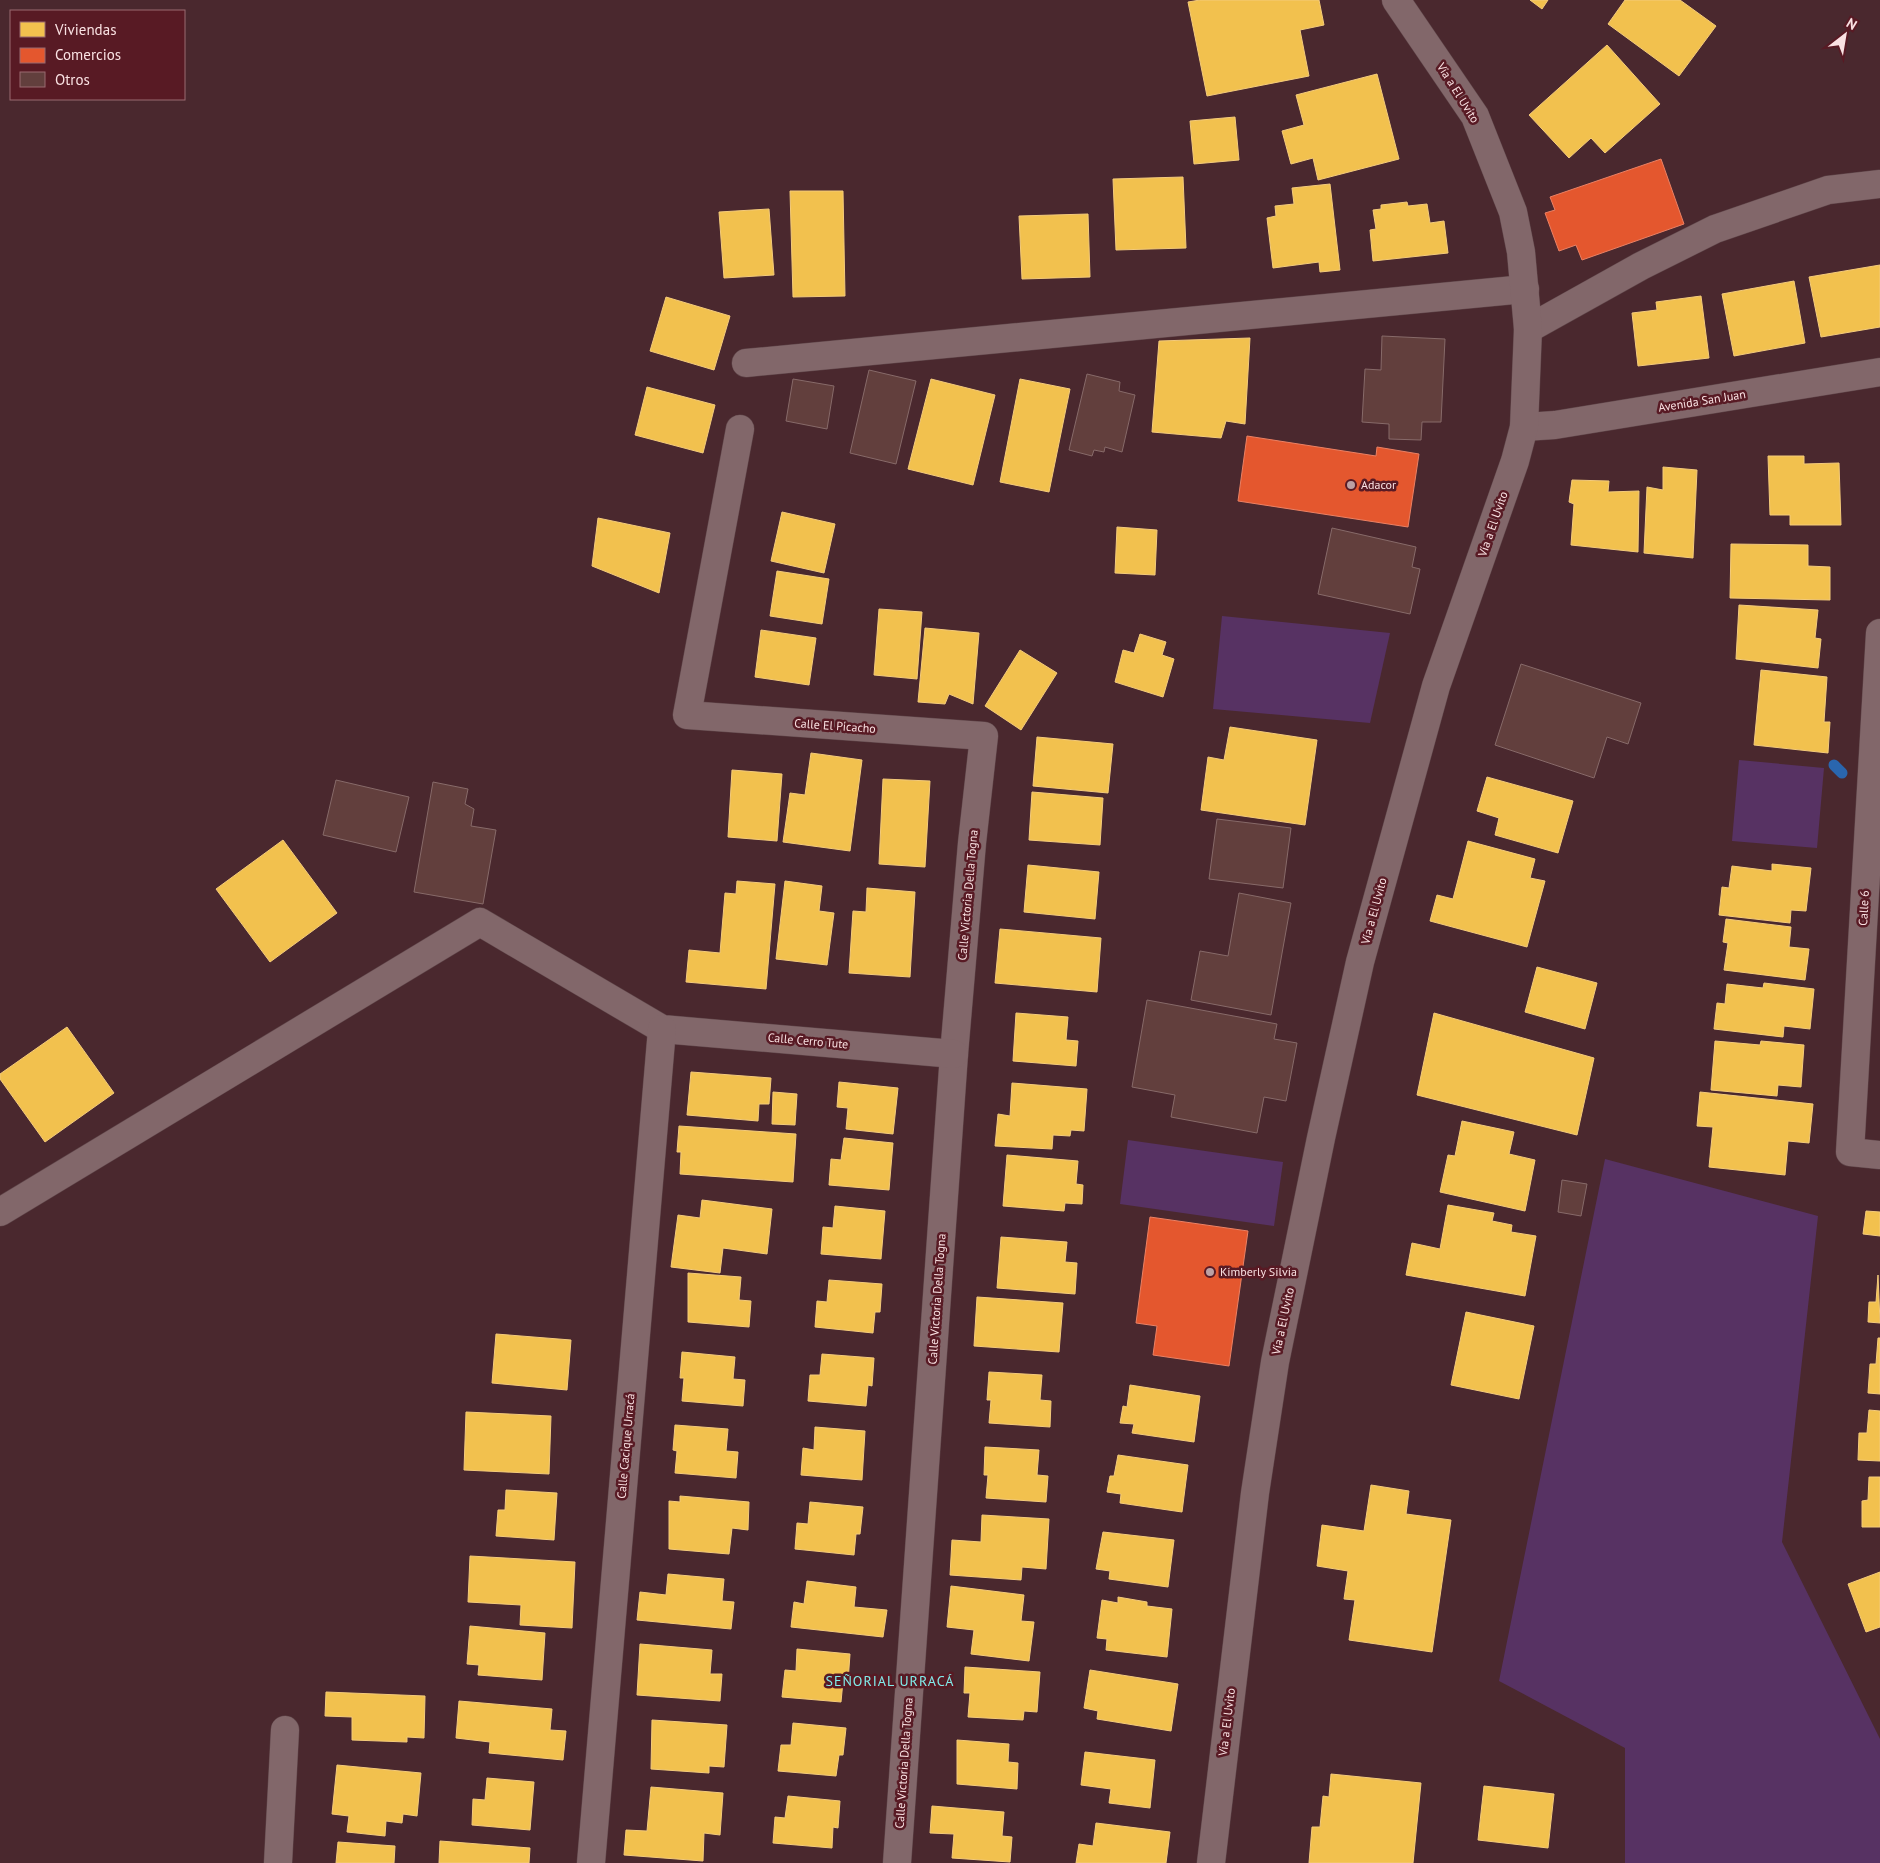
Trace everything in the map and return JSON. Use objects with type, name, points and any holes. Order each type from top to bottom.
[{"type":"street","name":"Vía a El Uvito","points":[[1211,1863],[1253,1512],[1274,1362],[1321,1138],[1360,962],[1436,686],[1515,461],[1524,427],[1528,330],[1525,289],[1513,212],[1475,116],[1396,0]]},
{"type":"street","points":[[1528,330],[1641,266],[1715,229],[1828,190],[1880,184]]},
{"type":"street","points":[[746,363],[1525,289]]},
{"type":"street","name":"Avenida San Juan","points":[[1524,427],[1555,425],[1880,372]]},
{"type":"street","name":"Calle El Picacho","points":[[740,429],[687,716],[984,736]]},
{"type":"street","name":"Calle 6","points":[[1880,633],[1850,1152],[1880,1155]]},
{"type":"street","name":"Calle Victoria Della Togna","points":[[897,1863],[954,1054],[972,843],[984,736]]},
{"type":"street","points":[[0,1212],[480,922],[662,1028]]},
{"type":"street","name":"Calle Cerro Tute","points":[[662,1028],[954,1054]]},
{"type":"street","name":"Calle Cacique Urracá","points":[[591,1863],[662,1028]]},
{"type":"street","points":[[278,1863],[285,1730]]},
{"type":"shaded area","points":[[1222,616],[1390,633],[1370,723],[1213,709]]},
{"type":"shaded area","points":[[1739,760],[1824,768],[1817,848],[1732,841]]},
{"type":"shaded area","points":[[1128,1140],[1283,1162],[1274,1226],[1120,1204]]},
{"type":"shaded area","points":[[1605,1159],[1818,1216],[1782,1542],[1880,1739],[1880,1863],[1625,1863],[1625,1748],[1499,1681]]},
{"type":"building: Viviendas","points":[[1200,0],[1319,0],[1324,25],[1300,30],[1309,76],[1207,96],[1188,2]]},
{"type":"building: Viviendas","points":[[1530,0],[1548,0],[1542,9]]},
{"type":"building: Viviendas","points":[[1625,0],[1680,0],[1716,26],[1679,76],[1608,24]]},
{"type":"building: Viviendas","points":[[1607,45],[1660,104],[1605,153],[1591,138],[1569,158],[1529,115]]},
{"type":"building: Viviendas","points":[[1377,74],[1399,159],[1318,180],[1313,158],[1291,164],[1282,131],[1304,125],[1296,95]]},
{"type":"building: Viviendas","points":[[1235,117],[1239,160],[1194,164],[1190,121]]},
{"type":"building: Viviendas","points":[[1183,177],[1186,248],[1116,250],[1113,179]]},
{"type":"building: Viviendas","points":[[1330,184],[1340,270],[1320,272],[1319,262],[1273,268],[1267,218],[1276,216],[1275,206],[1294,204],[1292,188]]},
{"type":"building: Viviendas","points":[[790,191],[843,191],[845,296],[793,297]]},
{"type":"building: Viviendas","points":[[1407,202],[1408,206],[1427,204],[1430,223],[1444,221],[1448,253],[1373,261],[1370,230],[1376,229],[1373,210],[1381,209],[1381,205]]},
{"type":"building: Viviendas","points":[[769,209],[774,275],[724,278],[719,212]]},
{"type":"building: Viviendas","points":[[1088,214],[1090,277],[1022,279],[1019,216]]},
{"type":"building: Viviendas","points":[[1880,265],[1880,327],[1821,337],[1809,277]]},
{"type":"building: Viviendas","points":[[1794,281],[1805,343],[1734,356],[1722,294]]},
{"type":"building: Viviendas","points":[[1701,296],[1709,358],[1638,366],[1632,313],[1657,310],[1656,302]]},
{"type":"building: Viviendas","points":[[666,297],[730,316],[714,370],[650,351]]},
{"type":"building: Viviendas","points":[[1250,338],[1245,424],[1226,421],[1221,438],[1152,432],[1159,341]]},
{"type":"building: Viviendas","points":[[931,379],[995,395],[973,485],[908,469]]},
{"type":"building: Viviendas","points":[[1020,379],[1070,389],[1049,492],[1000,482]]},
{"type":"building: Viviendas","points":[[647,387],[715,405],[703,453],[635,435]]},
{"type":"building: Viviendas","points":[[1768,456],[1804,456],[1804,464],[1839,463],[1841,525],[1790,525],[1790,515],[1770,515]]},
{"type":"building: Viviendas","points":[[1663,467],[1697,470],[1693,558],[1644,553],[1647,487],[1663,490]]},
{"type":"building: Viviendas","points":[[1572,480],[1609,481],[1608,492],[1639,491],[1638,552],[1571,545],[1574,504],[1569,502]]},
{"type":"building: Viviendas","points":[[782,512],[835,524],[824,573],[771,561]]},
{"type":"building: Viviendas","points":[[598,518],[670,533],[659,593],[592,566]]},
{"type":"building: Viviendas","points":[[1117,527],[1157,530],[1155,575],[1115,573]]},
{"type":"building: Viviendas","points":[[1731,544],[1808,545],[1808,566],[1830,567],[1830,600],[1730,598]]},
{"type":"building: Viviendas","points":[[777,571],[829,579],[822,624],[770,616]]},
{"type":"building: Viviendas","points":[[1739,605],[1818,610],[1815,638],[1821,639],[1818,668],[1736,659]]},
{"type":"building: Viviendas","points":[[879,609],[922,612],[917,679],[874,675]]},
{"type":"building: Viviendas","points":[[925,628],[979,633],[973,704],[949,694],[945,704],[918,702]]},
{"type":"building: Viviendas","points":[[761,630],[816,638],[809,685],[755,677]]},
{"type":"building: Viviendas","points":[[1140,634],[1166,642],[1162,655],[1174,659],[1163,697],[1115,682],[1123,650],[1134,653]]},
{"type":"building: Viviendas","points":[[1020,650],[1057,673],[1021,730],[985,706]]},
{"type":"building: Viviendas","points":[[1761,670],[1827,677],[1824,722],[1830,722],[1828,753],[1754,745]]},
{"type":"building: Viviendas","points":[[1230,727],[1317,740],[1305,825],[1201,810],[1208,757],[1224,760]]},
{"type":"building: Viviendas","points":[[1037,737],[1113,744],[1108,793],[1033,786]]},
{"type":"building: Viviendas","points":[[811,753],[862,760],[850,851],[783,842],[790,793],[805,795]]},
{"type":"building: Viviendas","points":[[732,770],[782,774],[777,841],[728,837]]},
{"type":"building: Viviendas","points":[[1487,777],[1573,801],[1558,853],[1495,835],[1499,818],[1477,811]]},
{"type":"building: Viviendas","points":[[883,779],[930,781],[925,867],[879,864]]},
{"type":"building: Viviendas","points":[[1032,792],[1103,798],[1100,845],[1029,840]]},
{"type":"building: Viviendas","points":[[283,840],[337,913],[270,962],[216,889]]},
{"type":"building: Viviendas","points":[[1468,841],[1535,859],[1530,878],[1545,881],[1527,947],[1430,921],[1437,895],[1453,899]]},
{"type":"building: Viviendas","points":[[1772,864],[1811,868],[1806,911],[1791,910],[1790,923],[1719,915],[1722,887],[1729,888],[1732,866],[1772,871]]},
{"type":"building: Viviendas","points":[[1028,865],[1099,872],[1095,919],[1024,912]]},
{"type":"building: Viviendas","points":[[737,881],[775,884],[766,989],[686,982],[689,950],[720,953],[725,893],[736,894]]},
{"type":"building: Viviendas","points":[[785,881],[822,886],[819,911],[834,913],[827,965],[776,959]]},
{"type":"building: Viviendas","points":[[867,888],[915,892],[910,977],[849,973],[853,911],[866,912]]},
{"type":"building: Viviendas","points":[[1726,919],[1791,927],[1789,947],[1809,949],[1805,980],[1724,970],[1728,943],[1723,942]]},
{"type":"building: Viviendas","points":[[1000,929],[1101,938],[1097,992],[995,983]]},
{"type":"building: Viviendas","points":[[1537,967],[1597,983],[1585,1029],[1525,1012]]},
{"type":"building: Viviendas","points":[[1764,983],[1814,989],[1810,1029],[1784,1026],[1783,1037],[1714,1029],[1717,1003],[1725,1004],[1727,984],[1763,988]]},
{"type":"building: Viviendas","points":[[1016,1013],[1068,1017],[1066,1040],[1078,1041],[1076,1066],[1013,1061]]},
{"type":"building: Viviendas","points":[[1434,1013],[1594,1058],[1577,1135],[1417,1095]]},
{"type":"building: Viviendas","points":[[67,1027],[114,1093],[45,1142],[0,1079],[0,1074]]},
{"type":"building: Viviendas","points":[[1715,1041],[1760,1045],[1761,1041],[1804,1045],[1801,1087],[1778,1085],[1777,1096],[1711,1090]]},
{"type":"building: Viviendas","points":[[691,1072],[771,1078],[769,1104],[759,1104],[758,1121],[687,1115]]},
{"type":"building: Viviendas","points":[[839,1082],[898,1088],[893,1134],[846,1129],[848,1108],[837,1107]]},
{"type":"building: Viviendas","points":[[1012,1083],[1087,1089],[1084,1131],[1071,1130],[1070,1136],[1053,1135],[1052,1149],[995,1146],[998,1114],[1010,1116]]},
{"type":"building: Viviendas","points":[[773,1092],[797,1094],[795,1125],[772,1124]]},
{"type":"building: Viviendas","points":[[1700,1092],[1813,1104],[1809,1143],[1788,1141],[1785,1175],[1709,1167],[1713,1127],[1697,1126]]},
{"type":"building: Viviendas","points":[[1462,1121],[1514,1132],[1509,1154],[1535,1160],[1525,1211],[1440,1192],[1448,1155],[1455,1156]]},
{"type":"building: Viviendas","points":[[679,1126],[796,1134],[793,1182],[680,1174],[681,1152],[677,1152]]},
{"type":"building: Viviendas","points":[[844,1138],[893,1143],[889,1190],[829,1185],[831,1159],[841,1160]]},
{"type":"building: Viviendas","points":[[1007,1155],[1078,1161],[1076,1184],[1083,1185],[1082,1204],[1065,1203],[1064,1211],[1003,1206]]},
{"type":"building: Viviendas","points":[[702,1200],[772,1209],[767,1254],[723,1248],[720,1273],[671,1267],[678,1215],[700,1218]]},
{"type":"building: Viviendas","points":[[1448,1205],[1494,1213],[1492,1221],[1512,1225],[1511,1232],[1536,1236],[1525,1296],[1406,1275],[1412,1243],[1440,1249]]},
{"type":"building: Viviendas","points":[[835,1206],[885,1211],[881,1259],[821,1254],[823,1227],[833,1228]]},
{"type":"building: Viviendas","points":[[1866,1211],[1880,1212],[1880,1236],[1863,1234]]},
{"type":"building: Viviendas","points":[[1001,1237],[1067,1242],[1065,1262],[1077,1263],[1075,1294],[997,1288]]},
{"type":"building: Viviendas","points":[[688,1273],[741,1277],[739,1300],[751,1301],[749,1327],[688,1322]]},
{"type":"building: Viviendas","points":[[1878,1275],[1880,1323],[1868,1322],[1869,1302],[1876,1302]]},
{"type":"building: Viviendas","points":[[829,1280],[882,1284],[880,1312],[875,1312],[873,1333],[815,1327],[817,1301],[827,1302]]},
{"type":"building: Viviendas","points":[[977,1297],[1063,1303],[1059,1352],[974,1346]]},
{"type":"building: Viviendas","points":[[1466,1312],[1534,1326],[1519,1399],[1451,1385]]},
{"type":"building: Viviendas","points":[[496,1334],[571,1340],[567,1390],[492,1383]]},
{"type":"building: Viviendas","points":[[1878,1338],[1880,1338],[1880,1394],[1868,1393],[1870,1364],[1876,1364]]},
{"type":"building: Viviendas","points":[[682,1352],[735,1357],[733,1379],[745,1380],[743,1406],[682,1401],[684,1378],[680,1378]]},
{"type":"building: Viviendas","points":[[822,1354],[874,1358],[872,1386],[868,1385],[866,1406],[808,1401],[810,1375],[820,1375]]},
{"type":"building: Viviendas","points":[[989,1372],[1042,1375],[1040,1400],[1051,1401],[1050,1427],[989,1423],[991,1400],[987,1400]]},
{"type":"building: Viviendas","points":[[1130,1385],[1200,1396],[1194,1442],[1132,1433],[1134,1424],[1120,1423],[1123,1406],[1127,1407]]},
{"type":"building: Viviendas","points":[[1869,1410],[1880,1411],[1880,1461],[1858,1460],[1859,1433],[1867,1433]]},
{"type":"building: Viviendas","points":[[466,1412],[551,1416],[549,1474],[464,1470]]},
{"type":"building: Viviendas","points":[[675,1425],[728,1429],[726,1451],[738,1452],[736,1478],[675,1473],[677,1451],[673,1450]]},
{"type":"building: Viviendas","points":[[815,1427],[865,1431],[862,1480],[801,1475],[803,1448],[814,1450]]},
{"type":"building: Viviendas","points":[[985,1447],[1039,1450],[1037,1475],[1048,1476],[1046,1502],[986,1498],[988,1475],[984,1475]]},
{"type":"building: Viviendas","points":[[1118,1455],[1188,1465],[1182,1512],[1120,1503],[1121,1494],[1107,1492],[1110,1476],[1114,1476]]},
{"type":"building: Viviendas","points":[[1869,1477],[1880,1477],[1880,1527],[1862,1527],[1862,1501],[1868,1500]]},
{"type":"building: Viviendas","points":[[1371,1485],[1409,1491],[1406,1514],[1451,1520],[1432,1652],[1349,1640],[1355,1600],[1344,1599],[1348,1571],[1317,1566],[1322,1525],[1364,1531]]},
{"type":"building: Viviendas","points":[[506,1490],[557,1493],[554,1540],[496,1536],[498,1510],[505,1510]]},
{"type":"building: Viviendas","points":[[680,1496],[749,1502],[748,1530],[732,1528],[729,1554],[669,1549],[669,1501],[680,1502]]},
{"type":"building: Viviendas","points":[[810,1502],[863,1507],[860,1534],[856,1534],[854,1555],[795,1549],[797,1523],[808,1524]]},
{"type":"building: Viviendas","points":[[982,1515],[1049,1519],[1046,1569],[1022,1567],[1021,1580],[950,1575],[952,1540],[981,1542]]},
{"type":"building: Viviendas","points":[[1103,1532],[1174,1540],[1168,1587],[1109,1579],[1110,1571],[1096,1569]]},
{"type":"building: Viviendas","points":[[470,1556],[575,1562],[572,1628],[520,1625],[521,1605],[468,1602]]},
{"type":"building: Viviendas","points":[[1880,1572],[1880,1627],[1866,1632],[1848,1584]]},
{"type":"building: Viviendas","points":[[668,1574],[724,1579],[722,1601],[734,1602],[731,1629],[637,1620],[640,1592],[666,1595]]},
{"type":"building: Viviendas","points":[[807,1581],[856,1587],[854,1607],[887,1610],[883,1637],[791,1627],[794,1602],[804,1604]]},
{"type":"building: Viviendas","points":[[951,1586],[1024,1595],[1021,1621],[1034,1622],[1029,1661],[971,1654],[974,1630],[947,1627]]},
{"type":"building: Viviendas","points":[[1118,1597],[1147,1602],[1147,1606],[1172,1609],[1167,1657],[1106,1650],[1107,1639],[1097,1638],[1102,1600],[1118,1603]]},
{"type":"building: Viviendas","points":[[470,1626],[545,1633],[542,1680],[478,1675],[479,1665],[467,1664]]},
{"type":"building: Viviendas","points":[[640,1644],[712,1650],[710,1674],[722,1674],[720,1701],[637,1695]]},
{"type":"building: Viviendas","points":[[797,1649],[850,1654],[848,1682],[843,1681],[841,1702],[782,1697],[785,1670],[796,1671]]},
{"type":"building: Viviendas","points":[[965,1667],[1040,1672],[1037,1712],[1024,1711],[1023,1720],[968,1717],[970,1693],[964,1693]]},
{"type":"building: Viviendas","points":[[1090,1670],[1178,1684],[1171,1731],[1097,1719],[1098,1711],[1084,1708]]},
{"type":"building: Viviendas","points":[[326,1692],[425,1696],[424,1738],[407,1737],[407,1742],[352,1740],[352,1717],[325,1716]]},
{"type":"building: Viviendas","points":[[459,1701],[552,1709],[550,1730],[566,1731],[563,1760],[489,1753],[490,1742],[456,1738]]},
{"type":"building: Viviendas","points":[[652,1720],[727,1725],[724,1767],[709,1766],[709,1773],[651,1769]]},
{"type":"building: Viviendas","points":[[793,1723],[846,1728],[843,1755],[839,1755],[836,1776],[778,1771],[781,1745],[791,1745]]},
{"type":"building: Viviendas","points":[[957,1740],[1009,1744],[1008,1762],[1018,1763],[1017,1789],[957,1784]]},
{"type":"building: Viviendas","points":[[1085,1752],[1155,1760],[1150,1808],[1109,1803],[1111,1789],[1081,1785]]},
{"type":"building: Viviendas","points":[[337,1765],[421,1773],[417,1816],[403,1814],[402,1823],[386,1821],[385,1836],[347,1832],[349,1816],[332,1814]]},
{"type":"building: Viviendas","points":[[1331,1774],[1421,1783],[1413,1863],[1309,1863],[1312,1827],[1320,1827],[1323,1796],[1329,1797]]},
{"type":"building: Viviendas","points":[[487,1778],[534,1782],[530,1830],[472,1825],[473,1799],[485,1800]]},
{"type":"building: Viviendas","points":[[1484,1786],[1554,1794],[1548,1848],[1478,1840]]},
{"type":"building: Viviendas","points":[[651,1787],[723,1793],[720,1835],[704,1833],[703,1861],[624,1855],[626,1830],[647,1831]]},
{"type":"building: Viviendas","points":[[788,1796],[840,1801],[838,1828],[833,1827],[832,1848],[773,1843],[775,1817],[785,1818]]},
{"type":"building: Viviendas","points":[[932,1806],[1004,1812],[1002,1836],[1012,1837],[1010,1862],[952,1858],[954,1834],[930,1833]]},
{"type":"building: Viviendas","points":[[1096,1823],[1170,1832],[1166,1863],[1076,1863],[1079,1844],[1093,1846]]},
{"type":"building: Viviendas","points":[[440,1841],[530,1848],[529,1863],[439,1863]]},
{"type":"building: Viviendas","points":[[338,1842],[395,1846],[394,1863],[336,1863]]},
{"type":"building: Comercios","points":[[1661,159],[1684,224],[1582,260],[1576,245],[1559,251],[1545,213],[1555,210],[1550,197]]},
{"type":"building: Comercios","points":[[1247,436],[1376,456],[1377,447],[1419,454],[1408,527],[1238,501]]},
{"type":"building: Comercios","points":[[1150,1217],[1248,1231],[1229,1366],[1153,1355],[1157,1326],[1136,1323]]},
{"type":"building: Otros","points":[[1382,336],[1445,339],[1441,422],[1422,422],[1421,440],[1389,439],[1389,424],[1362,422],[1365,369],[1381,370]]},
{"type":"building: Otros","points":[[869,370],[916,381],[896,464],[850,453]]},
{"type":"building: Otros","points":[[1087,374],[1120,382],[1119,391],[1135,395],[1122,452],[1105,447],[1104,452],[1094,450],[1092,456],[1069,450]]},
{"type":"building: Otros","points":[[793,379],[834,386],[827,429],[786,421]]},
{"type":"building: Otros","points":[[1332,528],[1416,547],[1412,567],[1420,569],[1410,614],[1318,594]]},
{"type":"building: Otros","points":[[1521,664],[1641,703],[1628,744],[1607,737],[1594,778],[1495,745]]},
{"type":"building: Otros","points":[[336,780],[409,797],[396,852],[323,835]]},
{"type":"building: Otros","points":[[433,782],[468,789],[465,804],[474,809],[471,826],[496,830],[483,904],[414,892]]},
{"type":"building: Otros","points":[[1217,819],[1291,828],[1283,888],[1209,879]]},
{"type":"building: Otros","points":[[1239,893],[1291,903],[1271,1015],[1191,1000],[1200,951],[1228,956]]},
{"type":"building: Otros","points":[[1147,1000],[1277,1024],[1274,1039],[1297,1043],[1286,1101],[1264,1097],[1257,1133],[1171,1117],[1175,1095],[1132,1087]]},
{"type":"building: Otros","points":[[1562,1180],[1587,1184],[1581,1216],[1558,1212]]},
{"type":"waterway","points":[[1834,765],[1842,773]]},
{"type":"place","name":"Adacor","points":[[1351,485]]},
{"type":"place","name":"Kimberly Silvia","points":[[1210,1272]]},
{"type":"district","name":"SEÑORIAL URRACÁ","points":[[890,1681]]}]
